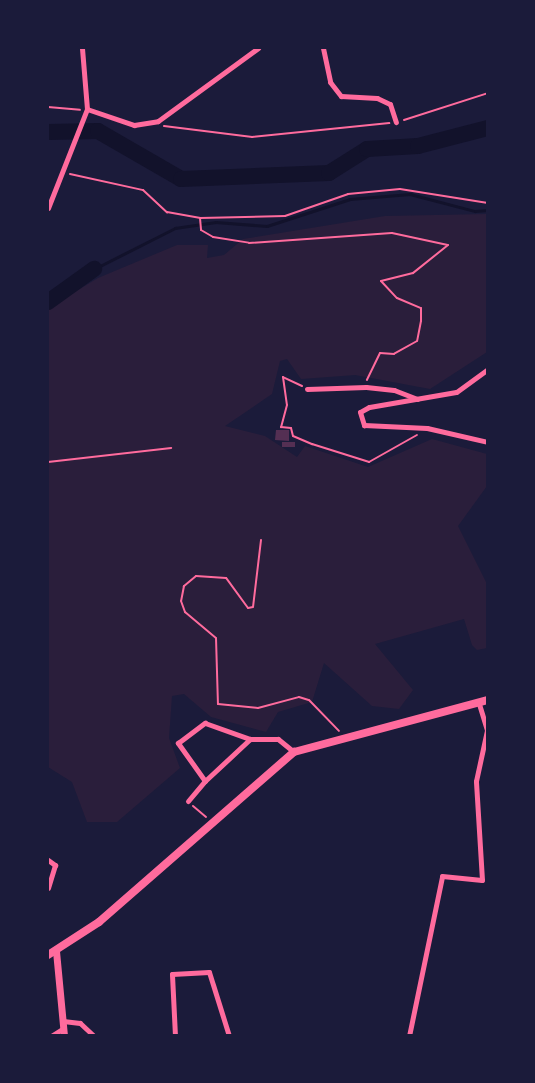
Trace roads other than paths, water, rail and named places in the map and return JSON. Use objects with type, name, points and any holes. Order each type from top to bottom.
[{"type":"main road","points":[[48,955],[99,922],[294,752],[343,736],[420,721],[488,700]]},
{"type":"street","points":[[48,208],[60,169],[82,115],[87,109],[82,48]]},
{"type":"street","points":[[87,109],[134,125],[158,121],[258,48]]},
{"type":"street","points":[[323,48],[330,82],[341,96],[378,98],[390,104],[396,122]]},
{"type":"street","points":[[488,369],[456,392],[369,407],[360,412],[364,425],[428,428],[488,442]]},
{"type":"street","points":[[307,389],[366,387],[394,390],[417,399]]},
{"type":"street","points":[[409,1036],[442,876],[482,880],[476,780],[487,730],[479,703]]},
{"type":"street","points":[[205,781],[178,743],[205,723],[250,739],[278,740],[294,752]]},
{"type":"street","points":[[188,801],[205,781],[250,739]]},
{"type":"street","points":[[48,860],[55,865],[48,888]]},
{"type":"street","points":[[56,951],[64,1028]]},
{"type":"street","points":[[175,1036],[172,974],[209,972],[229,1036]]},
{"type":"street","points":[[51,1036],[64,1028],[80,1023],[94,1036]]},
{"type":"waterway","points":[[48,132],[98,131],[181,179],[329,173],[367,149],[418,146],[488,128]]},
{"type":"waterway","points":[[94,269],[175,228],[216,222],[267,226],[350,199],[410,194],[475,211],[488,210]]},
{"type":"waterway","points":[[48,302],[94,269]]}]
